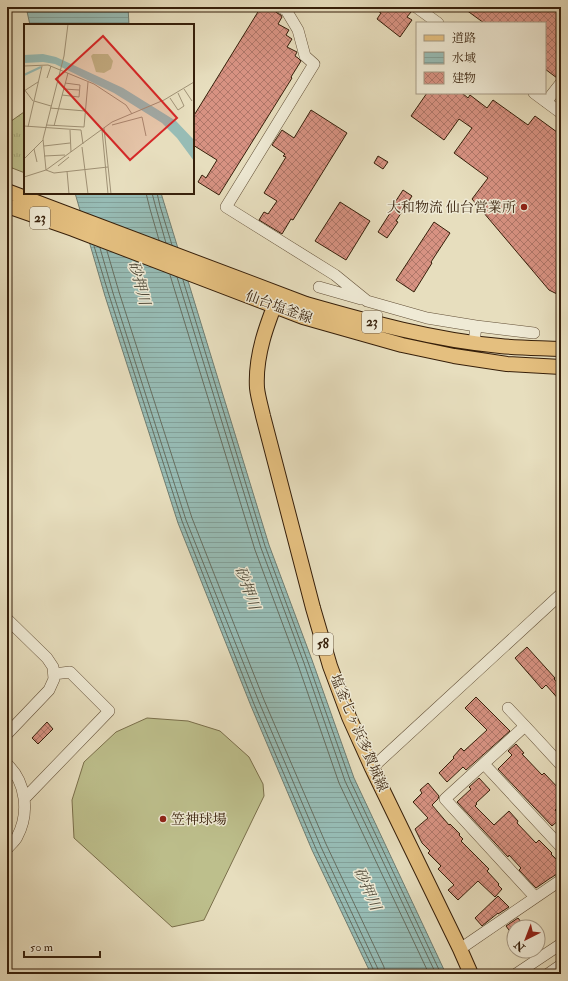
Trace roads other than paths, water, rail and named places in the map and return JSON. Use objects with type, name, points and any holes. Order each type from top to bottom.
[{"type":"main road","name":"仙台塩釜線","points":[[7,191],[191,260],[276,300],[303,317],[402,345],[454,356],[507,364],[555,367]]},
{"type":"main road","name":"仙台塩釜線","points":[[7,206],[73,229],[195,276],[276,300],[306,304],[397,329],[448,339],[500,346],[561,350]]},
{"type":"main road","name":"塩釜七ヶ浜多賀城線","points":[[276,300],[260,349],[257,389],[313,608],[330,666],[349,717],[372,768],[460,948],[471,974]]},
{"type":"street","points":[[280,7],[286,10],[298,30],[306,56],[314,64],[226,207],[335,275],[367,301]]},
{"type":"street","points":[[416,7],[437,22]]},
{"type":"street","points":[[546,102],[561,83]]},
{"type":"street","points":[[535,94],[561,113]]},
{"type":"street","points":[[319,287],[427,318],[534,333]]},
{"type":"street","points":[[474,343],[476,326]]},
{"type":"street","points":[[555,367],[561,350]]},
{"type":"street","points":[[372,768],[561,594]]},
{"type":"street","points":[[7,619],[47,658],[53,667],[54,674],[54,679],[49,690],[7,734]]},
{"type":"street","points":[[24,799],[110,711],[70,672],[54,674]]},
{"type":"street","points":[[508,708],[561,765]]},
{"type":"street","points":[[525,726],[444,799],[535,897]]},
{"type":"street","points":[[7,764],[13,769],[21,783],[25,810],[22,825],[17,838],[7,849]]},
{"type":"street","points":[[484,764],[561,847]]},
{"type":"street","points":[[460,948],[561,880]]},
{"type":"street","points":[[516,974],[561,944]]},
{"type":"street","points":[[548,974],[561,965]]},
{"type":"water","points":[[26,7],[128,7],[129,24],[30,24]]},
{"type":"water","name":"砂押川","points":[[75,194],[161,194],[269,545],[354,778],[446,974],[371,974],[312,850],[251,706],[178,523],[105,296]]},
{"type":"place","name":"大和物流 仙台営業所","points":[[524,207]]},
{"type":"place","name":"笠神球場","points":[[163,819]]}]
